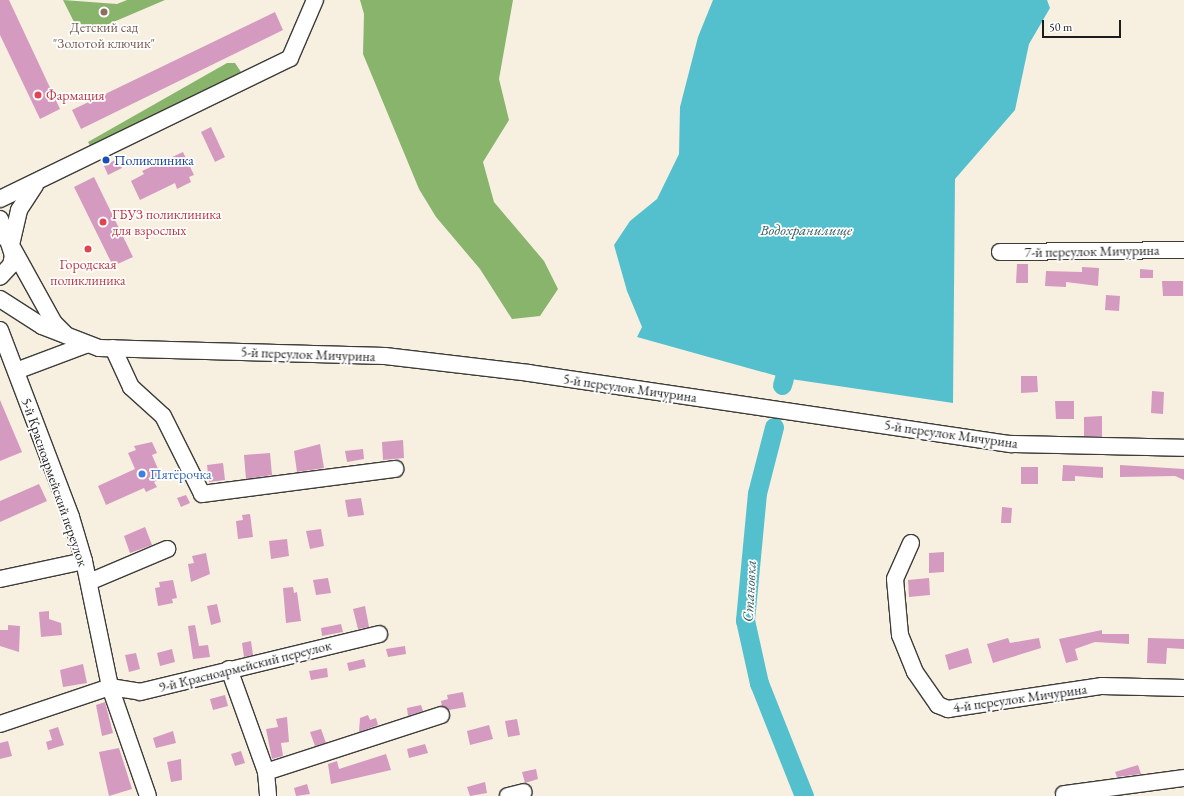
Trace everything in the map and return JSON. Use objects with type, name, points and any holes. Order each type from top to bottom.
[{"type":"street","points":[[0,199],[42,180],[290,58],[315,0]]},
{"type":"street","points":[[0,277],[11,265],[8,242],[22,200],[42,180]]},
{"type":"street","points":[[0,219],[8,242],[54,323],[80,343],[16,371]]},
{"type":"street","name":"7-й переулок Мичурина","points":[[1000,252],[1184,250]]},
{"type":"street","name":"5-й переулок Мичурина","points":[[0,299],[28,319],[80,343],[112,348],[385,356],[529,373],[1011,444],[1184,448]]},
{"type":"street","name":"5-й Красноармейский переулок","points":[[0,330],[84,561],[110,687],[148,796]]},
{"type":"street","points":[[112,348],[131,388],[163,416],[202,494],[395,469]]},
{"type":"street","name":"4-й переулок Мичурина","points":[[912,543],[895,579],[900,635],[915,672],[938,705],[948,709],[1102,686],[1184,688]]},
{"type":"street","points":[[89,582],[167,549]]},
{"type":"street","points":[[0,580],[84,561]]},
{"type":"street","name":"9-й Красноармейский переулок","points":[[110,687],[140,692],[229,669],[379,634]]},
{"type":"street","points":[[229,669],[266,772],[268,796]]},
{"type":"street","points":[[0,724],[110,687]]},
{"type":"street","points":[[266,772],[441,715]]},
{"type":"street","points":[[1064,794],[1184,778]]},
{"type":"street","points":[[508,796],[524,792]]},
{"type":"green space","name":"Детский сад \"Золотой ключик\"","points":[[63,0],[117,4],[127,0],[165,0],[97,29],[74,22]]},
{"type":"green space","points":[[360,0],[513,0],[499,79],[509,120],[483,162],[494,202],[544,261],[558,289],[540,316],[512,319],[480,269],[436,217],[419,189],[363,54],[364,14]]},
{"type":"green space","points":[[227,63],[235,63],[243,75],[92,149],[88,142]]},
{"type":"water","name":"Водохранилище","points":[[713,0],[1047,0],[1050,8],[1029,44],[1015,110],[955,179],[953,403],[784,378],[637,337],[642,327],[627,291],[614,245],[630,221],[657,199],[679,154],[680,107],[698,37]]},
{"type":"building","points":[[0,0],[9,0],[60,109],[40,119],[0,35]]},
{"type":"building","points":[[275,12],[283,30],[81,129],[72,110]]},
{"type":"building","points":[[211,127],[225,157],[215,162],[201,132]]},
{"type":"building","points":[[183,152],[194,175],[189,177],[191,182],[177,189],[175,183],[140,200],[131,181],[144,174],[142,171]]},
{"type":"building","points":[[117,159],[122,168],[108,175],[104,166]]},
{"type":"building","name":"ГБУЗ поликлиника для взрослых","points":[[94,177],[133,257],[113,266],[74,187]]},
{"type":"building","points":[[1017,264],[1028,264],[1028,283],[1016,283]]},
{"type":"building","points":[[1082,267],[1099,268],[1098,286],[1066,282],[1066,287],[1045,286],[1046,271],[1082,272]]},
{"type":"building","points":[[1140,269],[1153,270],[1153,278],[1140,278]]},
{"type":"building","points":[[1162,281],[1183,281],[1183,296],[1163,296]]},
{"type":"building","points":[[1106,295],[1120,296],[1119,311],[1105,310]]},
{"type":"building","points":[[1021,376],[1037,376],[1038,392],[1021,393]]},
{"type":"building","points":[[1152,391],[1164,392],[1163,414],[1151,413]]},
{"type":"building","points":[[0,400],[22,452],[0,461]]},
{"type":"building","points":[[1055,401],[1074,401],[1074,419],[1056,419]]},
{"type":"building","points":[[1102,416],[1102,437],[1084,436],[1084,417]]},
{"type":"building","points":[[403,440],[404,458],[383,460],[382,442]]},
{"type":"building","name":"Пятёрочка","points":[[152,442],[157,453],[152,455],[162,478],[154,482],[157,487],[146,492],[144,488],[106,505],[98,486],[135,469],[128,453],[136,450],[134,446]]},
{"type":"building","points":[[320,444],[324,468],[297,472],[294,451]]},
{"type":"building","points":[[363,449],[364,459],[347,462],[345,451]]},
{"type":"building","points":[[270,453],[272,475],[246,479],[244,455]]},
{"type":"building","points":[[223,463],[225,480],[209,482],[207,465]]},
{"type":"building","points":[[1063,465],[1103,467],[1103,478],[1075,476],[1075,481],[1062,481]]},
{"type":"building","points":[[1120,465],[1184,469],[1184,480],[1175,476],[1120,477]]},
{"type":"building","points":[[1021,467],[1038,467],[1038,484],[1021,484]]},
{"type":"building","points":[[39,484],[47,501],[0,522],[0,501]]},
{"type":"building","points":[[186,495],[190,503],[181,507],[177,498]]},
{"type":"building","points":[[361,498],[364,515],[348,517],[345,500]]},
{"type":"building","points":[[1002,507],[1012,508],[1011,523],[1001,523]]},
{"type":"building","points":[[250,514],[253,537],[238,539],[236,521],[243,520],[242,515]]},
{"type":"building","points":[[145,527],[152,545],[130,553],[124,536]]},
{"type":"building","points":[[321,529],[324,546],[310,549],[306,531]]},
{"type":"building","points":[[287,539],[289,556],[271,559],[269,541]]},
{"type":"building","points":[[944,552],[944,572],[929,573],[929,553]]},
{"type":"building","points":[[206,553],[210,574],[191,582],[188,564],[194,563],[192,556]]},
{"type":"building","points":[[328,578],[331,593],[316,595],[313,580]]},
{"type":"building","points":[[929,578],[930,595],[909,597],[908,580]]},
{"type":"building","points":[[173,580],[177,598],[172,599],[173,603],[158,606],[155,588],[160,587],[159,582]]},
{"type":"building","points":[[293,587],[294,593],[297,592],[301,621],[286,623],[283,588]]},
{"type":"building","points":[[217,604],[221,622],[211,625],[207,606]]},
{"type":"building","points":[[365,606],[369,627],[358,629],[353,609]]},
{"type":"building","points":[[49,611],[49,619],[61,623],[62,635],[41,637],[39,612]]},
{"type":"building","points":[[341,624],[343,632],[322,636],[321,628]]},
{"type":"building","points":[[8,625],[20,626],[19,652],[0,646],[0,630],[8,630]]},
{"type":"building","points":[[195,625],[199,646],[208,645],[210,657],[193,659],[188,626]]},
{"type":"building","points":[[1102,630],[1102,634],[1129,634],[1129,644],[1095,642],[1075,649],[1078,660],[1066,663],[1059,639]]},
{"type":"building","points":[[1008,638],[1010,643],[1039,638],[1041,648],[993,663],[987,644]]},
{"type":"building","points":[[1148,638],[1184,639],[1184,649],[1167,648],[1166,664],[1147,663]]},
{"type":"building","points":[[251,641],[253,655],[244,657],[242,643]]},
{"type":"building","points":[[405,646],[406,654],[388,657],[386,649]]},
{"type":"building","points":[[968,648],[972,663],[949,670],[945,655]]},
{"type":"building","points":[[172,649],[175,662],[160,666],[157,653]]},
{"type":"building","points":[[136,653],[140,669],[129,672],[125,655]]},
{"type":"building","points":[[364,659],[366,667],[349,671],[347,663]]},
{"type":"building","points":[[83,664],[87,683],[63,687],[60,670]]},
{"type":"building","points":[[327,668],[328,677],[311,680],[309,671]]},
{"type":"building","points":[[463,692],[466,707],[449,710],[442,706],[441,701],[448,699],[447,695]]},
{"type":"building","points":[[225,695],[228,706],[213,710],[210,699]]},
{"type":"building","points":[[105,702],[113,733],[102,736],[96,705]]},
{"type":"building","points":[[421,705],[423,711],[408,716],[407,708]]},
{"type":"building","points":[[368,715],[370,720],[376,718],[378,725],[359,732],[360,718]]},
{"type":"building","points":[[287,717],[289,742],[281,743],[283,756],[272,759],[266,729],[278,727],[276,719]]},
{"type":"building","points":[[517,719],[520,735],[508,737],[505,721]]},
{"type":"building","points":[[489,725],[493,739],[470,745],[467,731]]},
{"type":"building","points":[[58,727],[64,745],[48,750],[46,742],[52,740],[49,730]]},
{"type":"building","points":[[321,729],[326,743],[315,746],[310,732]]},
{"type":"building","points":[[173,731],[176,743],[156,748],[153,738]]},
{"type":"building","points":[[8,741],[12,756],[0,759],[0,743]]},
{"type":"building","points":[[425,744],[428,753],[409,758],[407,749]]},
{"type":"building","points":[[119,748],[132,789],[109,796],[99,752]]},
{"type":"building","points":[[241,751],[245,763],[235,766],[231,754]]},
{"type":"building","points":[[386,754],[391,770],[331,784],[328,764],[337,761],[339,769]]},
{"type":"building","points":[[181,759],[182,780],[171,782],[167,762]]},
{"type":"building","points":[[1138,765],[1141,774],[1117,777],[1115,772]]},
{"type":"building","points":[[536,769],[538,779],[525,783],[522,772]]},
{"type":"building","points":[[485,782],[487,793],[470,796],[467,787]]},
{"type":"building","points":[[307,784],[310,794],[296,796],[294,788]]},
{"type":"waterway","name":"Становка","points":[[782,385],[784,378]]},
{"type":"waterway","name":"Становка","points":[[774,427],[757,493],[745,620],[759,683],[804,796]]},
{"type":"place","name":"Детский сад \"Золотой ключик\"","points":[[104,12]]},
{"type":"place","name":"Фармация","points":[[38,95]]},
{"type":"place","name":"Поликлиника","points":[[106,160]]},
{"type":"place","name":"ГБУЗ поликлиника для взрослых","points":[[103,222]]},
{"type":"place","name":"Городская поликлиника","points":[[88,249]]},
{"type":"place","name":"Пятёрочка","points":[[142,474]]}]
